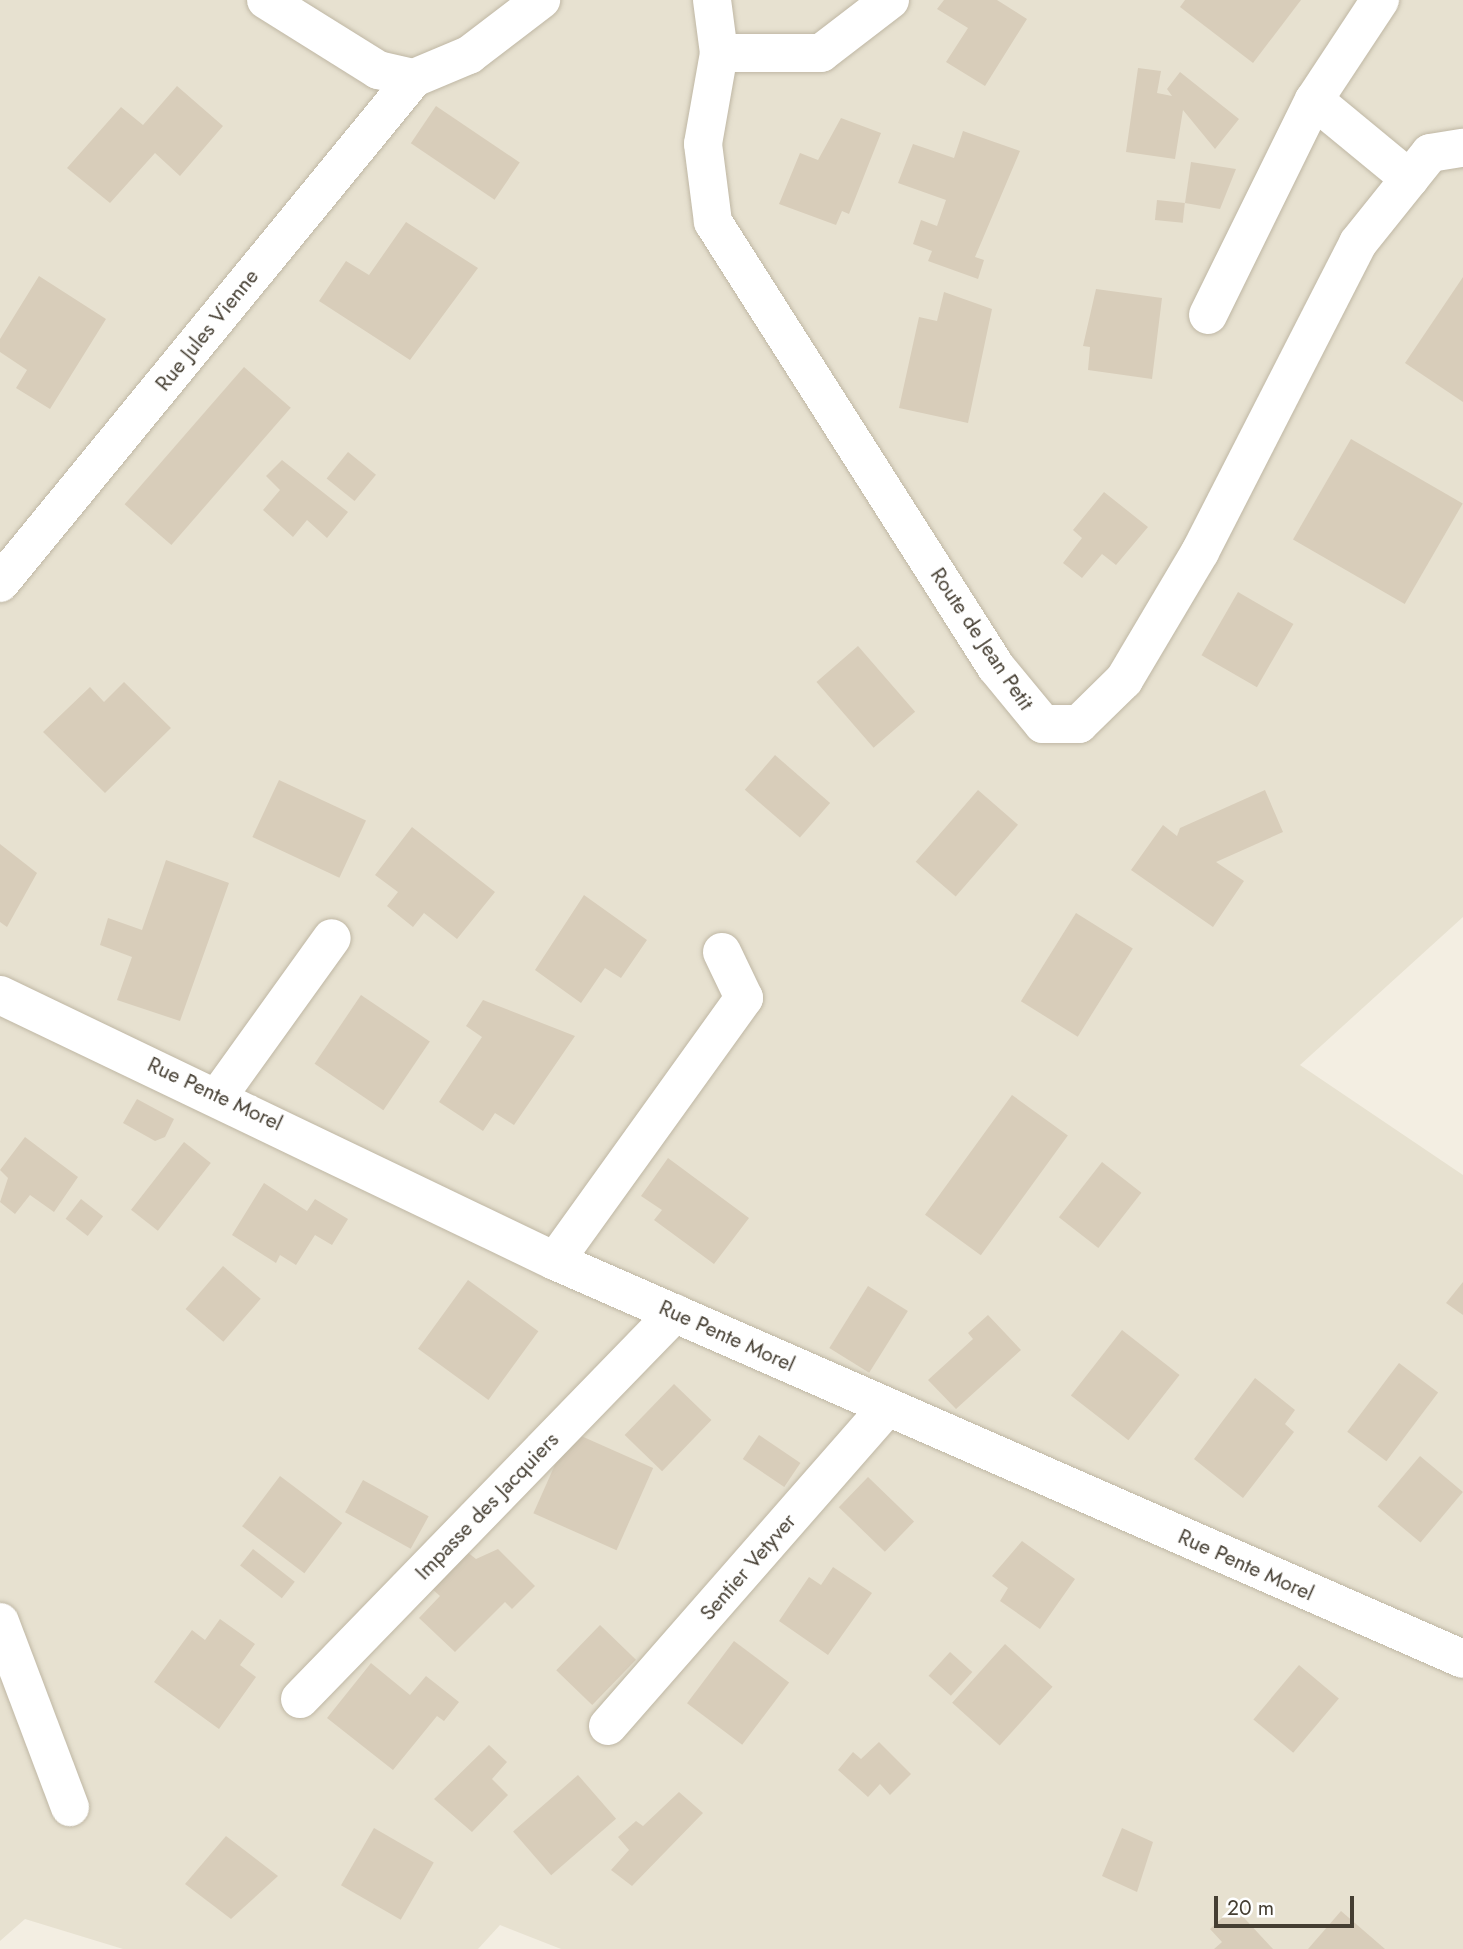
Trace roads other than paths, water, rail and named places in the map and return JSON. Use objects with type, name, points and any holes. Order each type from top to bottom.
[{"type":"street","points":[[266,0],[378,70],[414,78],[469,55],[541,0]]},
{"type":"street","name":"Route de Jean Petit","points":[[712,0],[719,53],[703,144],[713,222],[996,667],[1043,724],[1080,724],[1124,680],[1200,552],[1358,243],[1430,153],[1463,148]]},
{"type":"street","points":[[719,53],[821,52],[890,0]]},
{"type":"street","points":[[1208,315],[1314,100],[1380,0]]},
{"type":"street","name":"Rue Jules Vienne","points":[[0,583],[414,78]]},
{"type":"street","points":[[1314,100],[1409,178]]},
{"type":"street","points":[[219,1095],[332,938]]},
{"type":"street","points":[[555,1261],[744,998],[722,952]]},
{"type":"street","name":"Rue Pente Morel","points":[[0,995],[219,1095],[555,1261],[1463,1659]]},
{"type":"street","name":"Impasse des Jacquiers","points":[[300,1699],[675,1313]]},
{"type":"street","name":"Sentier Vetyver","points":[[608,1726],[887,1407]]},
{"type":"street","points":[[0,1622],[70,1807]]}]
